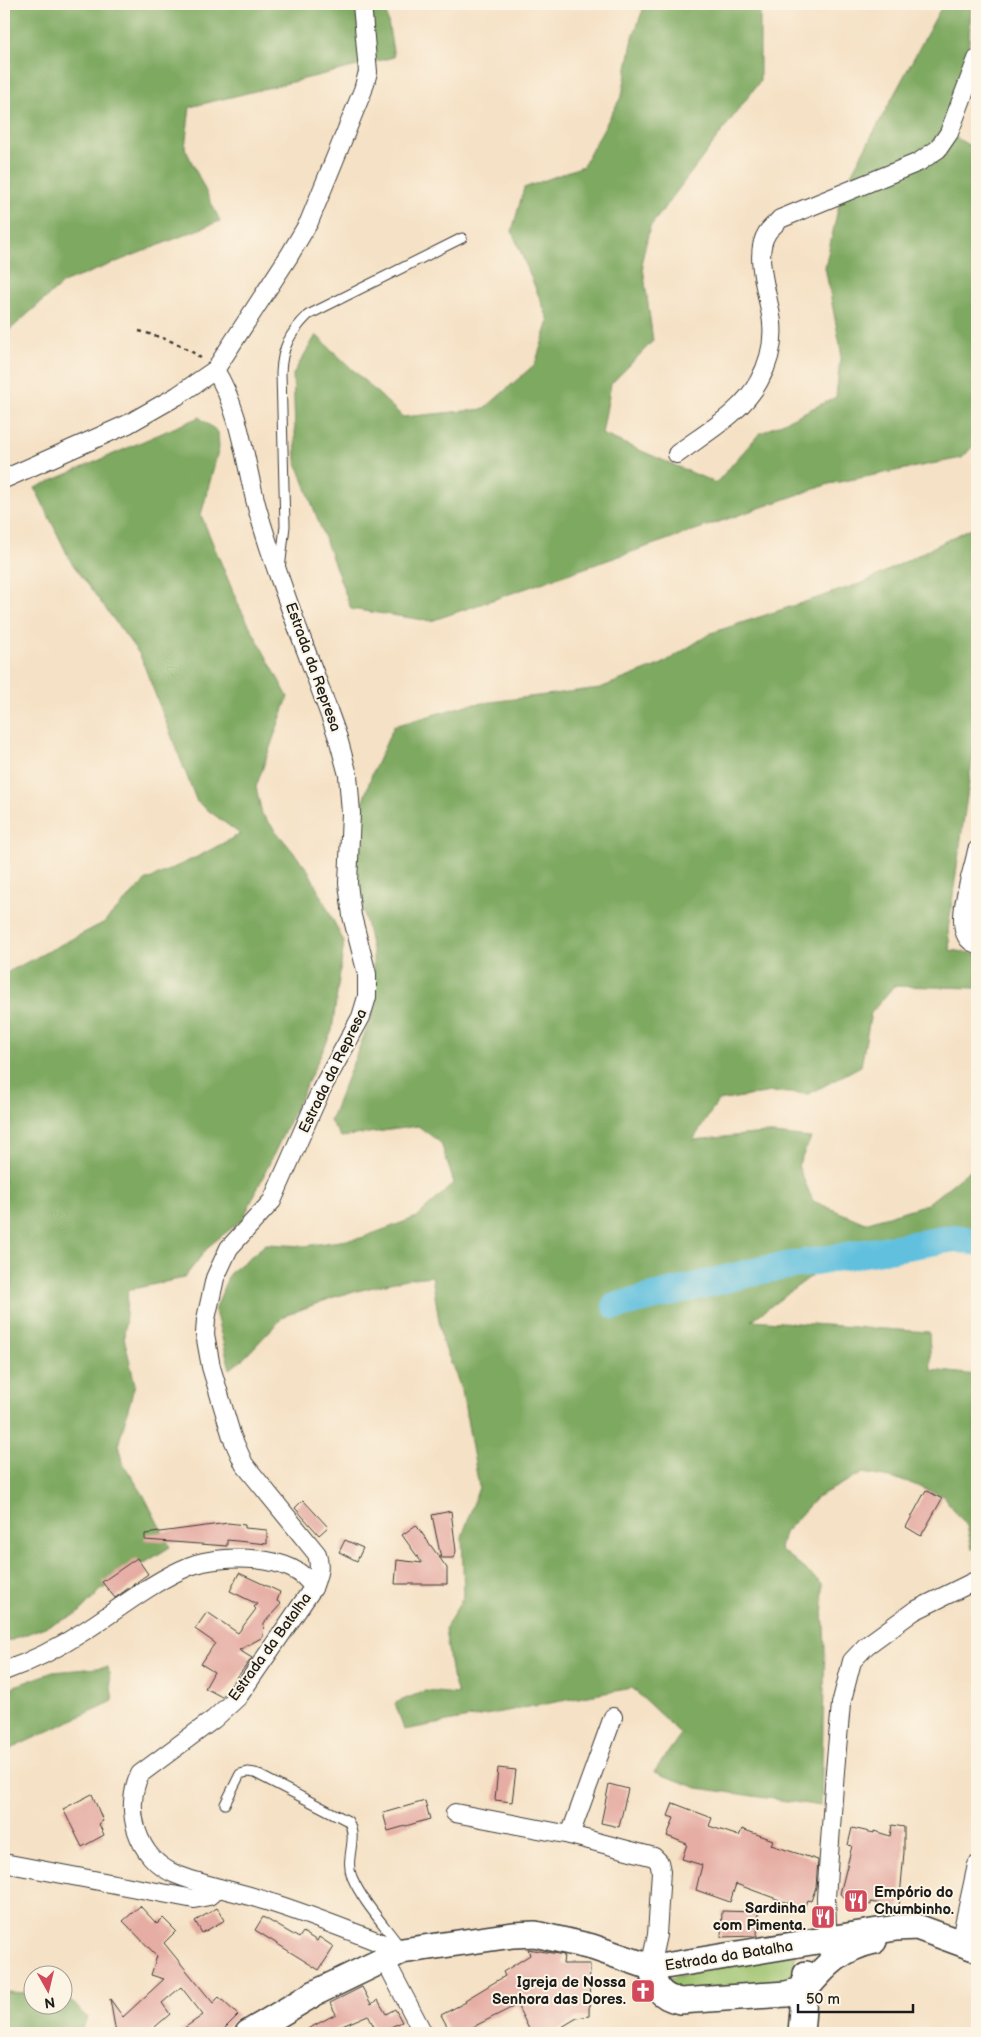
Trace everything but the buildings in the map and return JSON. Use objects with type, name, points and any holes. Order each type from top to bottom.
[{"type":"street","points":[[4,479],[128,424],[178,396],[215,370],[309,222],[364,90],[368,72],[362,4]]},
{"type":"street","points":[[677,454],[741,406],[758,383],[767,366],[772,343],[772,322],[761,250],[766,234],[780,220],[919,162],[938,149],[949,133],[977,59]]},
{"type":"street","name":"Estrada da Represa","points":[[215,370],[224,384],[231,402],[258,513],[318,679],[348,775],[351,813],[348,883],[352,916],[367,974],[367,997],[361,1018],[321,1090],[272,1201],[229,1248],[215,1278],[206,1319],[205,1334],[211,1367],[232,1437],[244,1464],[317,1554],[320,1563],[319,1573],[313,1588]]},
{"type":"street","points":[[977,850],[964,901],[962,922],[965,936],[971,942],[977,944]]},
{"type":"street","name":"Estrada da Batalha","points":[[4,1671],[32,1661],[75,1637],[146,1590],[190,1566],[219,1559],[267,1561],[292,1568],[309,1580],[313,1588],[238,1697],[214,1719],[140,1774],[134,1787],[132,1802],[134,1826],[146,1850],[173,1874],[267,1901],[393,1954],[513,1935],[535,1934],[573,1942],[651,1967],[820,1948]]},
{"type":"street","points":[[801,2033],[806,1989],[820,1948],[826,1898],[841,1704],[852,1661],[866,1646],[914,1611],[977,1580]]},
{"type":"street","points":[[570,1835],[613,1717]]},
{"type":"street","points":[[454,1813],[570,1835],[654,1857],[659,1862],[661,1871],[657,1936],[651,1967]]},
{"type":"street","points":[[4,1863],[194,1899],[209,1896],[218,1888]]},
{"type":"street","points":[[820,1948],[850,1948],[869,1942],[931,1934],[969,1946],[977,1865]]},
{"type":"street","points":[[248,2033],[315,1993],[393,1954],[424,2033]]},
{"type":"street","name":"Estrada da Batalha","points":[[651,1967],[658,1991],[666,1998],[680,2001],[786,1994],[806,1989]]},
{"type":"lane","points":[[280,577],[285,526],[280,373],[286,340],[308,314],[462,238]]},
{"type":"lane","points":[[225,1804],[240,1774],[248,1772],[271,1781],[348,1821],[352,1828],[353,1837],[349,1863],[352,1877],[393,1954]]},
{"type":"path","points":[[139,330],[167,339],[189,349],[215,370]]},
{"type":"green space","points":[[4,4],[385,4],[394,57],[190,107],[185,148],[220,221],[63,283],[4,335]]},
{"type":"green space","points":[[645,4],[760,4],[760,81],[650,227],[642,260],[653,341],[611,384],[602,434],[716,483],[759,434],[836,397],[841,350],[825,267],[842,191],[943,4],[971,4],[967,76],[948,133],[977,150],[977,442],[962,458],[829,484],[431,621],[351,609],[296,461],[293,374],[316,335],[403,417],[484,409],[535,364],[549,321],[512,231],[524,188],[583,166],[622,95],[633,37]]},
{"type":"green space","points":[[199,417],[218,432],[219,448],[201,515],[239,606],[288,697],[256,787],[262,814],[308,870],[344,942],[332,1031],[243,1219],[209,1246],[184,1278],[128,1290],[124,1337],[135,1384],[119,1442],[122,1462],[143,1494],[170,1547],[101,1590],[78,1614],[4,1643],[4,974],[103,923],[145,881],[199,856],[240,834],[197,802],[140,655],[71,562],[35,488]]},
{"type":"green space","points":[[977,525],[977,726],[948,930],[950,950],[977,954],[977,988],[894,986],[871,1013],[861,1066],[809,1094],[771,1092],[718,1101],[693,1140],[765,1133],[811,1138],[798,1166],[813,1201],[865,1223],[927,1204],[970,1170],[977,1168],[977,1230],[855,1244],[752,1320],[929,1332],[931,1370],[977,1375],[977,1547],[972,1549],[967,1526],[943,1496],[905,1481],[863,1473],[817,1497],[784,1533],[780,1549],[822,1584],[825,1648],[821,1806],[698,1788],[654,1772],[681,1734],[632,1688],[404,1730],[395,1703],[425,1691],[458,1694],[452,1676],[445,1629],[464,1596],[462,1537],[479,1487],[462,1391],[442,1340],[432,1276],[406,1279],[337,1296],[284,1316],[243,1359],[230,1369],[215,1311],[229,1274],[266,1244],[305,1246],[361,1238],[417,1217],[454,1183],[441,1143],[418,1126],[341,1137],[330,1121],[373,1013],[373,954],[351,854],[357,820],[372,774],[394,726],[467,705],[600,688],[662,664],[711,633],[865,582]]},
{"type":"green space","points":[[108,1667],[113,1701],[4,1752],[4,1690],[53,1672]]},
{"type":"green space","points":[[795,1952],[793,1987],[693,1998],[669,1985],[670,1978]]},
{"type":"green space","points":[[4,1992],[22,1993],[22,2014],[72,2014],[72,2002],[87,2018],[80,2033],[4,2033]]},
{"type":"waterway","points":[[616,1306],[762,1270],[955,1238],[977,1242]]},
{"type":"place","name":"Empório do Chumbinho.","points":[[856,1901]]},
{"type":"place","name":"Sardinha com Pimenta.","points":[[823,1917]]},
{"type":"place","name":"Igreja de Nossa Senhora das Dores.","points":[[643,1991]]}]
